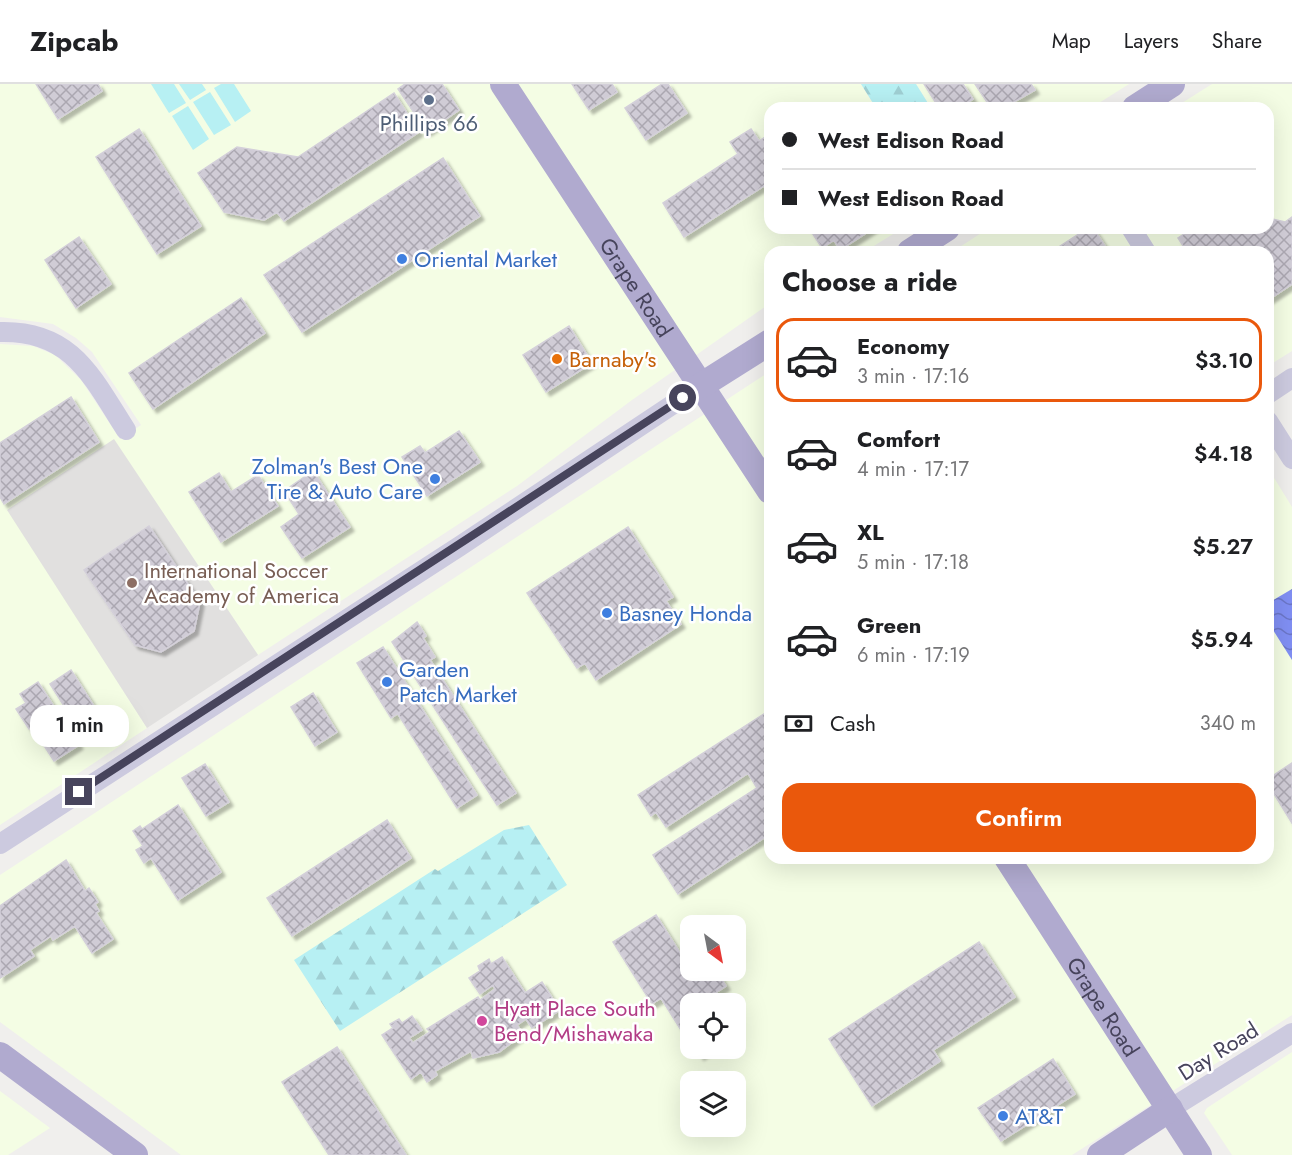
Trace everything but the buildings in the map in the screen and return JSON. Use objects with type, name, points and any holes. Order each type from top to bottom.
[{"type":"main road","name":"Grape Road","points":[[503,84],[764,482]]},
{"type":"main road","points":[[1144,102],[1172,84]]},
{"type":"main road","points":[[919,246],[938,234]]},
{"type":"main road","points":[[702,385],[764,346]]},
{"type":"main road","name":"Grape Road","points":[[1011,864],[1199,1155]]},
{"type":"main road","points":[[0,1055],[135,1155]]},
{"type":"main road","points":[[1100,1155],[1170,1109]]},
{"type":"street","points":[[0,332],[35,335],[50,339],[66,349],[90,374],[126,430]]},
{"type":"street","points":[[1274,390],[1292,378]]},
{"type":"street","points":[[0,844],[460,546],[702,385]]},
{"type":"street","points":[[1274,430],[1292,459]]},
{"type":"street","name":"Day Road","points":[[1170,1109],[1292,1033]]},
{"type":"shaded area","points":[[0,84],[861,84],[872,102],[764,102],[764,234],[893,234],[874,246],[764,246],[764,308],[632,400],[517,486],[258,655],[114,440],[78,619],[147,728],[0,825],[0,344],[33,346],[55,355],[81,380],[120,439],[141,425],[92,352],[76,338],[53,324],[0,317]]},
{"type":"shaded area","points":[[916,84],[1129,84],[1100,102],[927,102]]},
{"type":"shaded area","points":[[1212,84],[1292,84],[1292,351],[1274,362],[1274,246],[961,246],[980,234],[1274,234],[1274,102],[1184,102]]},
{"type":"shaded area","points":[[764,375],[764,864],[1274,864],[1274,478],[1292,507],[1292,1015],[1072,1155],[181,1155],[0,1022],[0,875]]},
{"type":"shaded area","name":"International Soccer Academy of America","points":[[114,439],[258,655],[147,728],[7,510]]},
{"type":"shaded area","points":[[1292,1052],[1292,1155],[1232,1155],[1204,1113],[1207,1108]]},
{"type":"shaded area","points":[[0,1091],[50,1128],[8,1155],[0,1155]]},
{"type":"green space","points":[[151,84],[174,84],[186,103],[169,113]]},
{"type":"green space","points":[[179,84],[202,84],[206,90],[190,100]]},
{"type":"green space","points":[[221,84],[234,84],[251,111],[235,122],[214,88]]},
{"type":"green space","points":[[861,84],[916,84],[927,102],[872,102]]},
{"type":"green space","points":[[210,92],[231,125],[214,135],[193,102]]},
{"type":"green space","points":[[188,106],[209,139],[193,150],[172,116]]},
{"type":"green space","points":[[529,825],[567,885],[340,1031],[294,960],[435,869],[438,871],[504,830]]},
{"type":"water","points":[[1292,589],[1292,660],[1274,632],[1274,600]]},
{"type":"place","name":"Phillips 66","points":[[429,100]]},
{"type":"place","name":"Oriental Market","points":[[402,259]]},
{"type":"place","name":"Barnaby's","points":[[557,359]]},
{"type":"place","name":"Zolman's Best One Tire & Auto Care","points":[[435,479]]},
{"type":"place","name":"International Soccer Academy of America","points":[[132,583]]},
{"type":"place","name":"Basney Honda","points":[[607,613]]},
{"type":"place","name":"Garden Patch Market","points":[[387,682]]},
{"type":"place","name":"Hyatt Place South Bend/Mishawaka","points":[[482,1021]]},
{"type":"place","name":"AT&T","points":[[1003,1116]]},
{"type":"route","points":[[79,792],[460,546],[683,398]]}]
